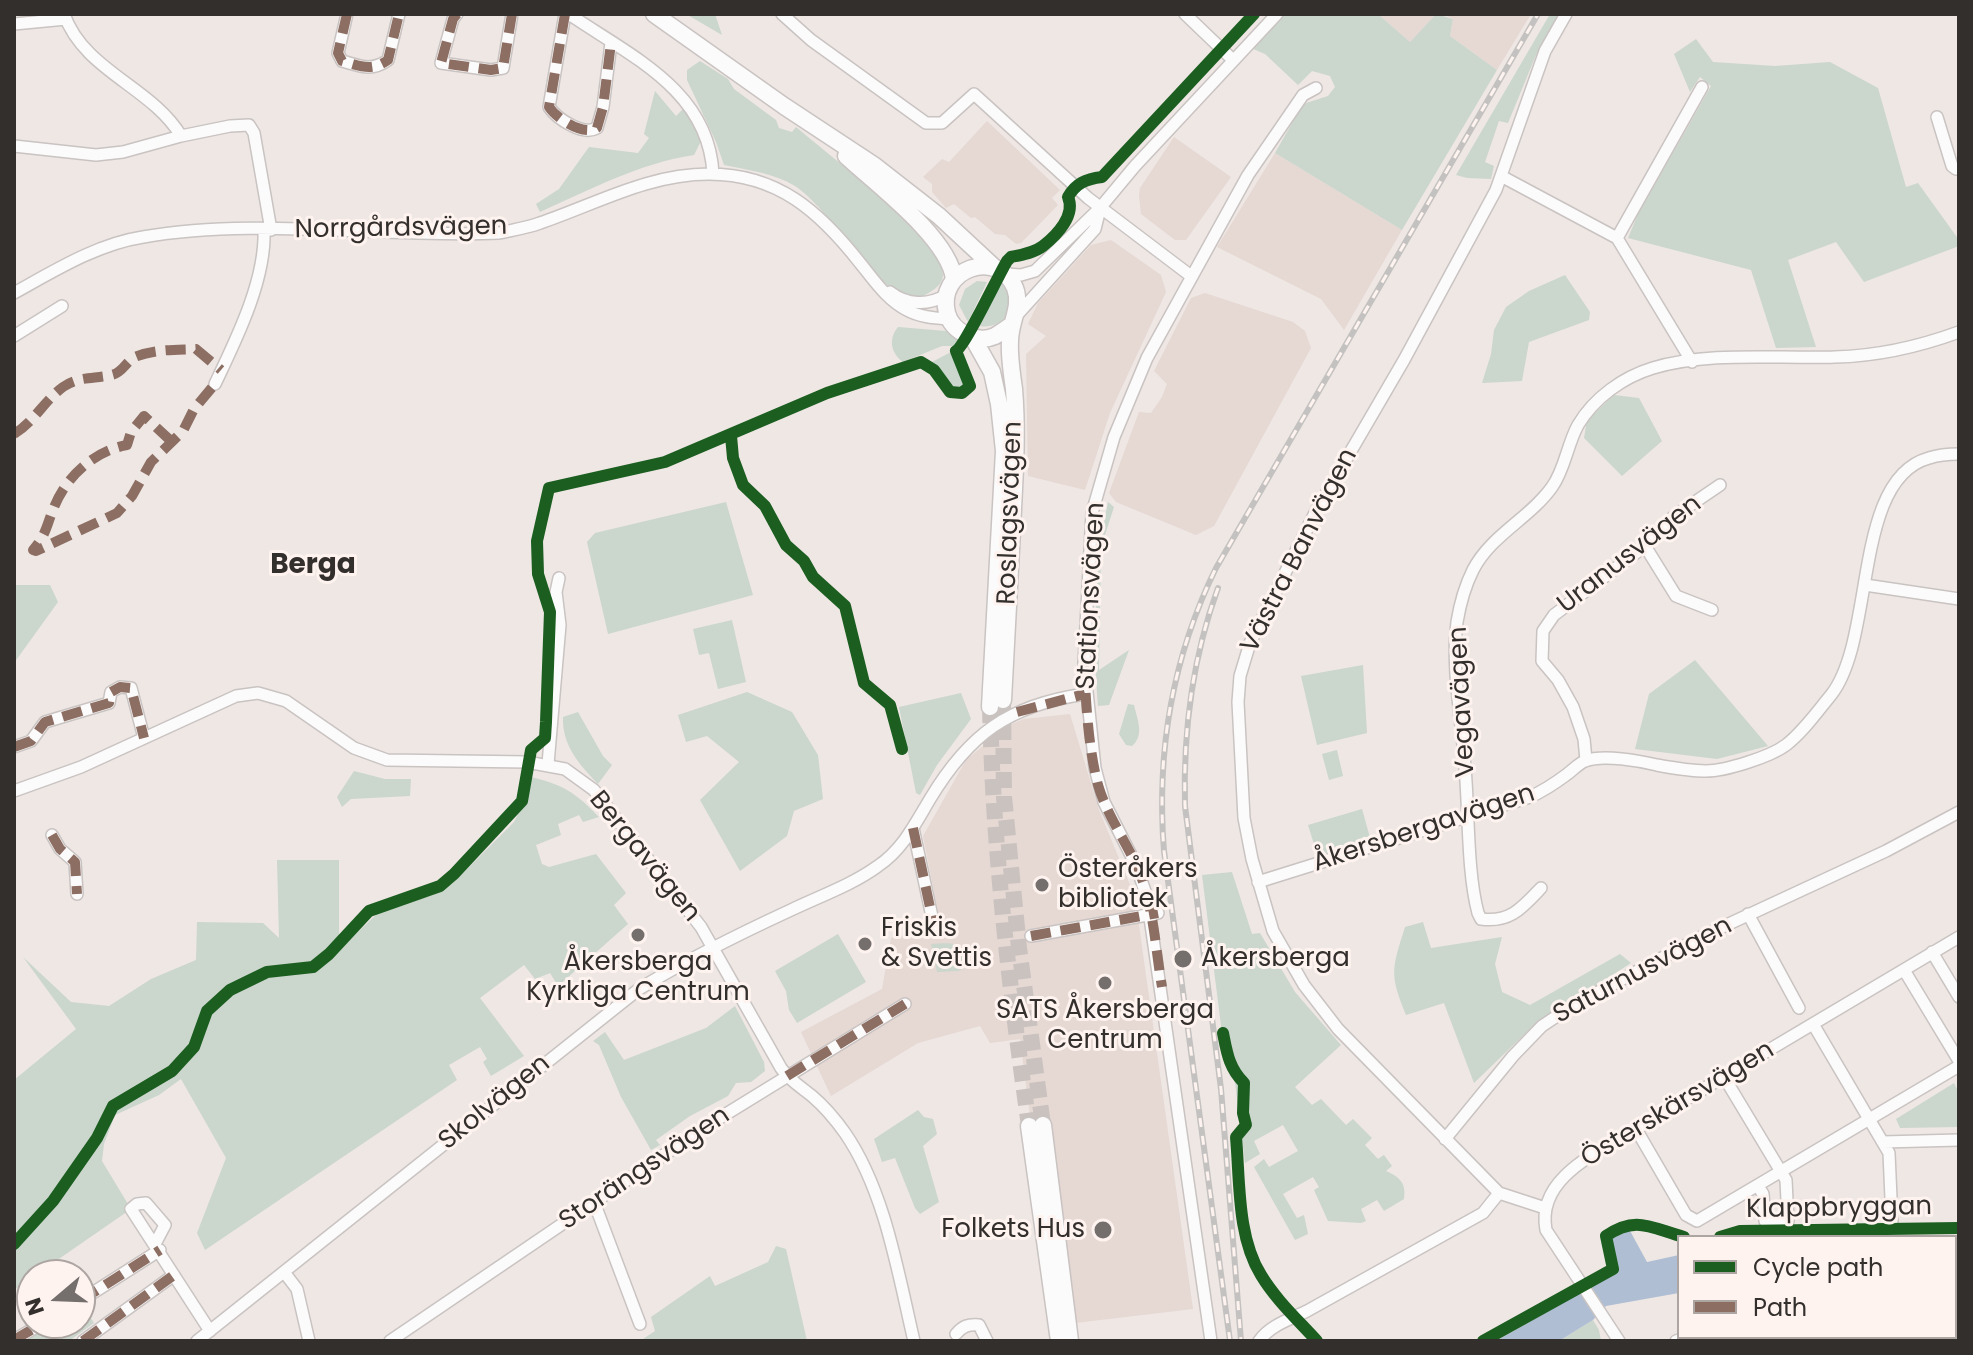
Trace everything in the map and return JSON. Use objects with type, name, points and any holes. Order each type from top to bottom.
[{"type":"main road","points":[[654,14],[815,128],[875,166],[939,216],[1000,271]]},
{"type":"main road","points":[[815,128],[932,237],[953,266],[954,279]]},
{"type":"main road","points":[[948,319],[946,295],[954,279],[963,271],[980,266],[1000,271]]},
{"type":"main road","name":"Roslagsvägen","points":[[948,319],[959,331],[973,338],[992,372],[999,404],[1004,451],[996,703],[1016,449],[1012,322],[1018,299],[1014,285],[1000,271]]},
{"type":"main road","points":[[973,338],[993,337],[1012,322]]},
{"type":"main road","points":[[1059,1341],[1036,1125],[1070,1341]]},
{"type":"street","points":[[347,14],[338,53],[342,61],[363,69],[379,67],[388,60],[399,14]]},
{"type":"street","points":[[457,14],[441,63],[491,70],[503,68],[512,14]]},
{"type":"street","points":[[611,43],[603,107],[597,128],[585,130],[555,116],[549,107],[567,14],[611,43],[675,88],[697,115],[707,137],[713,174]]},
{"type":"street","points":[[782,14],[811,40],[926,123],[942,123],[974,94],[1100,208],[1191,276]]},
{"type":"street","points":[[1185,14],[1233,60]]},
{"type":"street","points":[[1000,271],[1021,275],[1035,271],[1100,208],[1135,166],[1277,14]]},
{"type":"street","name":"Västra Banvägen","points":[[1545,1208],[1499,1193],[1338,1029],[1304,985],[1273,931],[1258,882],[1244,818],[1238,702],[1240,676],[1250,643],[1302,536],[1345,457],[1404,360],[1501,176],[1545,51],[1566,14]]},
{"type":"street","points":[[14,24],[65,16],[89,52],[163,111],[181,136]]},
{"type":"street","points":[[1617,238],[1702,87]]},
{"type":"street","name":"Stationsvägen","points":[[1211,1341],[1154,914],[1142,879],[1107,810],[1098,784],[1085,694],[1089,543],[1097,489],[1140,371],[1263,151],[1303,95],[1316,88]]},
{"type":"street","points":[[1937,117],[1952,166],[1959,168]]},
{"type":"street","points":[[14,146],[96,155],[123,152],[230,126],[249,125],[254,133],[268,230]]},
{"type":"street","name":"Norrgårdsvägen","points":[[14,293],[59,268],[110,246],[142,237],[228,230],[499,233],[537,225],[636,186],[675,175],[713,174],[755,180],[809,207],[838,235],[892,302],[910,312],[948,319]]},
{"type":"street","points":[[1501,176],[1617,238],[1692,362]]},
{"type":"street","points":[[1012,322],[1095,229],[1100,208]]},
{"type":"street","name":"Norrgårdsvägen","points":[[215,384],[242,327],[268,230]]},
{"type":"street","name":"Norrgårdsvägen","points":[[874,279],[909,301],[935,302],[946,295]]},
{"type":"street","points":[[14,336],[62,306]]},
{"type":"street","name":"Vegavägen","points":[[1541,888],[1512,916],[1498,921],[1481,919],[1475,904],[1457,625],[1462,598],[1473,570],[1484,552],[1553,486],[1578,426],[1597,401],[1616,385],[1654,367],[1734,357],[1836,357],[1891,352],[1925,345],[1959,332]]},
{"type":"street","points":[[1586,760],[1629,758],[1708,771],[1763,757],[1798,735],[1842,679],[1856,638],[1879,514],[1893,484],[1906,471],[1928,458],[1959,454]]},
{"type":"street","name":"Uranusvägen","points":[[1586,760],[1584,739],[1573,707],[1558,680],[1542,661],[1543,631],[1554,615],[1645,546],[1673,517],[1720,485]]},
{"type":"street","points":[[1645,546],[1676,596],[1712,610]]},
{"type":"street","points":[[548,764],[560,625],[556,592],[559,578]]},
{"type":"street","points":[[1865,585],[1959,599]]},
{"type":"street","points":[[14,747],[31,741],[45,722],[109,703],[111,692],[120,687],[131,688],[144,738]]},
{"type":"street","name":"Bergavägen","points":[[14,791],[81,767],[236,696],[258,693],[286,701],[354,748],[387,760],[548,764],[565,769],[594,790],[714,947],[787,1076],[830,1114],[861,1161],[888,1230],[914,1341]]},
{"type":"street","name":"Skolvägen","points":[[197,1341],[639,989],[694,955],[868,873],[892,856],[913,828],[949,768],[974,740],[999,721],[1017,712],[1085,694]]},
{"type":"street","name":"Åkersbergavägen","points":[[1258,882],[1546,790],[1586,760]]},
{"type":"street","name":"Saturnusvägen","points":[[1445,1139],[1513,1056],[1542,1026],[1604,987],[1748,914],[1886,851],[1959,812]]},
{"type":"street","points":[[913,828],[934,926]]},
{"type":"street","points":[[52,835],[60,849],[75,862],[77,894]]},
{"type":"street","points":[[1031,936],[1154,914]]},
{"type":"street","name":"Saturnusvägen","points":[[1748,914],[1799,1008]]},
{"type":"street","name":"Österskärsvägen","points":[[1545,1208],[1547,1198],[1565,1176],[1636,1129],[1959,937]]},
{"type":"street","points":[[1932,952],[1959,997]]},
{"type":"street","points":[[1636,1129],[1690,1220],[1703,1219],[1781,1173],[1959,1064],[1904,970]]},
{"type":"street","name":"Storängsvägen","points":[[390,1341],[705,1127],[905,1004]]},
{"type":"street","points":[[1813,1024],[1889,1153],[1892,1221]]},
{"type":"street","points":[[1724,1077],[1786,1180],[1788,1221],[1765,1221],[1763,1194],[1758,1186]]},
{"type":"street","points":[[1883,1142],[1959,1140]]},
{"type":"street","points":[[1259,1341],[1278,1325],[1483,1213],[1499,1193]]},
{"type":"street","points":[[594,1202],[640,1324]]},
{"type":"street","points":[[1545,1208],[1546,1230],[1619,1341]]},
{"type":"street","points":[[96,1290],[158,1247],[210,1331]]},
{"type":"street","points":[[284,1272],[297,1289],[309,1341]]},
{"type":"street","points":[[83,1341],[174,1275]]},
{"type":"street","points":[[956,1334],[962,1327],[979,1325],[987,1341]]},
{"type":"shaded area","points":[[686,14],[715,14],[722,35]]},
{"type":"shaded area","points":[[1283,14],[1378,14],[1410,42],[1436,14],[1453,19],[1450,36],[1497,70],[1402,230],[1275,153],[1303,104],[1328,96],[1335,87],[1330,76],[1312,71],[1298,85],[1265,54],[1251,48]]},
{"type":"shaded area","points":[[1378,14],[1436,14],[1410,42]]},
{"type":"shaded area","points":[[1443,14],[1531,14],[1497,70],[1450,36],[1453,19]]},
{"type":"shaded area","points":[[1550,14],[1560,14],[1536,55],[1508,123],[1499,121],[1485,162],[1494,166],[1491,179],[1456,175]]},
{"type":"shaded area","points":[[1696,39],[1713,62],[1775,66],[1830,62],[1878,88],[1906,187],[1918,183],[1959,240],[1959,246],[1864,282],[1836,242],[1788,260],[1816,347],[1776,348],[1751,270],[1628,238],[1638,214],[1711,86],[1700,77],[1690,92],[1674,54]]},
{"type":"shaded area","points":[[700,61],[728,79],[734,89],[776,120],[779,128],[792,132],[796,127],[904,221],[925,242],[938,261],[943,275],[938,286],[922,297],[904,295],[891,288],[864,262],[822,211],[795,186],[769,175],[724,165],[687,80],[687,70]]},
{"type":"shaded area","points":[[655,91],[676,116],[684,108],[698,126],[701,141],[694,155],[634,171],[540,212],[536,204],[559,189],[589,147],[638,153],[649,138],[644,134]]},
{"type":"shaded area","points":[[987,121],[1060,190],[1052,198],[1058,205],[1021,243],[1016,244],[1005,235],[995,234],[954,204],[946,208],[932,192],[932,184],[923,177],[942,159],[949,162]]},
{"type":"shaded area","points":[[1174,137],[1231,177],[1186,240],[1175,240],[1141,214],[1140,188]]},
{"type":"shaded area","points":[[1275,153],[1402,230],[1344,330],[1321,299],[1217,247]]},
{"type":"shaded area","points":[[1111,240],[1161,275],[1166,292],[1110,413],[1085,490],[1028,476],[1026,354],[1046,336],[1028,324],[1038,303],[1091,245]]},
{"type":"shaded area","points":[[1565,275],[1590,312],[1589,320],[1529,342],[1522,381],[1482,383],[1494,330],[1506,307],[1529,291]]},
{"type":"shaded area","points":[[977,281],[987,282],[968,322],[959,305],[965,289]]},
{"type":"shaded area","points":[[1001,282],[1009,300],[1007,314],[996,324],[977,326]]},
{"type":"shaded area","points":[[1205,293],[1293,322],[1305,331],[1311,348],[1214,526],[1196,535],[1116,502],[1109,493],[1139,412],[1151,413],[1167,384],[1154,371],[1191,298]]},
{"type":"shaded area","points":[[898,327],[946,331],[961,343],[942,346],[903,362],[892,346]]},
{"type":"shaded area","points":[[951,352],[964,383],[959,389],[953,389],[930,363]]},
{"type":"shaded area","points":[[1614,395],[1639,398],[1662,441],[1622,476],[1584,438],[1587,420]]},
{"type":"shaded area","points":[[726,502],[753,595],[608,634],[587,542],[595,533]]},
{"type":"shaded area","points":[[1108,502],[1114,507],[1101,547],[1099,670],[1129,650],[1109,705],[1098,706],[1096,604],[1100,552]]},
{"type":"shaded area","points":[[14,585],[50,585],[58,602],[14,663]]},
{"type":"shaded area","points":[[732,620],[746,682],[718,689],[709,653],[699,655],[693,629]]},
{"type":"shaded area","points":[[1695,660],[1768,746],[1717,759],[1635,749],[1649,694]]},
{"type":"shaded area","points":[[1363,665],[1367,733],[1317,745],[1301,676]]},
{"type":"shaded area","points":[[747,692],[792,712],[818,755],[823,799],[794,811],[787,836],[740,871],[700,800],[739,762],[707,736],[686,742],[678,715]]},
{"type":"shaded area","points":[[961,693],[971,719],[937,765],[920,795],[916,793],[899,707]]},
{"type":"shaded area","points":[[1128,704],[1134,705],[1139,727],[1138,737],[1132,746],[1126,745],[1119,734]]},
{"type":"shaded area","points":[[578,712],[603,756],[612,765],[598,784],[569,746],[563,727],[563,717]]},
{"type":"shaded area","points":[[1070,714],[1099,810],[1135,897],[1193,1309],[1075,1323],[1046,1116],[1030,1116],[1020,1039],[990,1043],[980,1026],[918,1043],[831,1096],[801,1032],[882,989],[891,938],[941,927],[923,836],[966,760],[1007,726],[1024,719]]},
{"type":"shaded area","points":[[1337,750],[1343,776],[1329,780],[1322,754]]},
{"type":"shaded area","points":[[354,771],[385,779],[411,779],[410,796],[351,799],[342,807],[337,797]]},
{"type":"shaded area","points":[[531,777],[569,791],[599,817],[583,822],[579,815],[558,824],[561,835],[536,845],[542,864],[549,867],[596,854],[626,893],[614,905],[628,924],[558,986],[550,973],[535,979],[524,965],[480,998],[524,1056],[491,1076],[483,1062],[487,1059],[480,1047],[449,1065],[457,1080],[205,1250],[197,1233],[226,1158],[181,1079],[159,1095],[115,1115],[104,1144],[102,1161],[131,1209],[59,1259],[16,1259],[14,1290],[14,1080],[76,1029],[23,957],[71,1002],[109,1006],[151,979],[196,960],[197,922],[263,923],[279,938],[277,860],[339,860],[339,938],[345,944],[379,912],[433,895],[452,884],[514,822],[525,801]]},
{"type":"shaded area","points":[[1362,809],[1371,841],[1318,857],[1308,825]]},
{"type":"shaded area","points":[[1232,872],[1252,934],[1260,933],[1295,992],[1341,1045],[1295,1087],[1312,1105],[1321,1099],[1346,1125],[1353,1119],[1372,1138],[1365,1145],[1378,1159],[1384,1155],[1392,1166],[1386,1171],[1403,1185],[1404,1199],[1384,1211],[1377,1200],[1361,1209],[1366,1221],[1361,1223],[1328,1221],[1314,1190],[1319,1187],[1313,1177],[1283,1194],[1297,1218],[1304,1215],[1308,1234],[1295,1240],[1254,1167],[1264,1159],[1269,1167],[1298,1151],[1283,1125],[1254,1141],[1260,1154],[1245,1163],[1233,1066],[1226,1065],[1202,875]]},
{"type":"shaded area","points":[[1423,922],[1431,948],[1502,937],[1495,964],[1502,992],[1530,1005],[1620,954],[1631,963],[1532,1027],[1474,1083],[1444,1003],[1406,1015],[1397,989],[1395,962],[1405,927]]},
{"type":"shaded area","points":[[838,934],[866,982],[797,1023],[775,971]]},
{"type":"shaded area","points":[[931,944],[958,945],[966,952],[971,966],[958,971],[937,972]]},
{"type":"shaded area","points":[[735,1006],[764,1062],[765,1071],[751,1082],[736,1083],[728,1096],[690,1116],[656,1140],[660,1145],[651,1150],[621,1097],[599,1045],[593,1041],[605,1032],[624,1060],[706,1028]]},
{"type":"shaded area","points":[[1954,1083],[1959,1093],[1959,1127],[1900,1128],[1896,1119]]},
{"type":"shaded area","points":[[918,1110],[924,1117],[933,1119],[937,1134],[923,1146],[939,1202],[920,1214],[895,1158],[882,1162],[874,1139]]},
{"type":"shaded area","points":[[776,1246],[786,1249],[807,1341],[640,1341],[655,1331],[651,1317],[710,1276],[715,1286],[768,1262]]},
{"type":"shaded area","points":[[1593,1320],[1601,1341],[1559,1341]]},
{"type":"shaded area","points":[[1957,1336],[1959,1341],[1884,1341],[1957,1339]]},
{"type":"shaded area","points":[[23,1339],[72,1339],[69,1341],[20,1341]]},
{"type":"water","points":[[1629,1229],[1647,1262],[1677,1255],[1677,1293],[1606,1306],[1593,1320],[1559,1341],[1496,1341],[1615,1273],[1610,1240]]},
{"type":"tunnel","points":[[1003,700],[1004,797],[1019,948],[1043,1125]]},
{"type":"tunnel","points":[[990,707],[1003,917],[1029,1126]]},
{"type":"railway","points":[[1230,1341],[1164,851],[1165,741],[1178,671],[1188,636],[1216,568],[1538,14]]},
{"type":"railway","points":[[1218,588],[1202,641],[1191,696],[1185,806],[1221,1089],[1241,1341]]},
{"type":"marked path","points":[[347,14],[338,53],[342,61],[371,67],[388,60],[399,14]]},
{"type":"marked path","points":[[457,14],[441,63],[491,70],[503,68],[512,14]]},
{"type":"marked path","points":[[565,14],[549,107],[571,125],[585,130],[597,128],[603,107],[611,43]]},
{"type":"marked path","points":[[14,434],[69,383],[115,374],[142,354],[196,349],[221,370]]},
{"type":"marked path","points":[[171,441],[144,416],[131,432],[127,445],[103,453],[73,477],[58,498],[43,535],[33,550],[117,513],[132,496],[151,462],[183,431],[194,409],[215,384]]},
{"type":"marked path","points":[[1084,663],[1090,740],[1098,785],[1142,879],[1152,919],[1162,987]]},
{"type":"marked path","points":[[14,747],[31,741],[45,722],[109,703],[111,692],[120,687],[131,688],[144,738]]},
{"type":"marked path","points":[[1017,712],[1085,694]]},
{"type":"marked path","points":[[913,828],[934,926]]},
{"type":"marked path","points":[[52,835],[60,849],[75,862],[77,894]]},
{"type":"marked path","points":[[1031,936],[1158,913]]},
{"type":"marked path","points":[[787,1076],[905,1004]]},
{"type":"marked path","points":[[96,1291],[160,1250]]},
{"type":"marked path","points":[[83,1341],[174,1275]]},
{"type":"cycle path","points":[[14,1244],[53,1201],[97,1138],[113,1106],[172,1071],[194,1047],[207,1011],[230,990],[267,972],[313,967],[369,911],[440,886],[522,801],[531,750],[545,738],[550,612],[538,574],[537,541],[549,488],[665,462],[827,393],[921,362],[934,370],[950,392],[962,393],[970,386],[956,351],[1007,261],[1039,248],[1054,236],[1067,218],[1068,197],[1074,188],[1102,177],[1254,14]]},
{"type":"cycle path","points":[[731,436],[733,458],[743,485],[765,506],[786,545],[804,561],[813,577],[845,606],[864,683],[890,705],[902,749]]},
{"type":"cycle path","points":[[1223,1033],[1232,1066],[1244,1083],[1243,1113],[1246,1125],[1236,1137],[1241,1208],[1253,1260],[1280,1301],[1317,1341]]},
{"type":"cycle path","points":[[1483,1341],[1613,1269],[1606,1236],[1617,1230],[1644,1225],[1678,1235]]},
{"type":"cycle path","name":"Klappbryggan","points":[[1727,1235],[1740,1231],[1959,1228]]},
{"type":"place","name":"Österåkers bibliotek","points":[[1042,885]]},
{"type":"place","name":"Åkersberga Kyrkliga Centrum","points":[[638,935]]},
{"type":"place","name":"Friskis & Svettis","points":[[865,944]]},
{"type":"place","name":"Åkersberga","points":[[1183,959]]},
{"type":"place","name":"SATS Åkersberga Centrum","points":[[1105,983]]},
{"type":"place","name":"Folkets Hus","points":[[1103,1230]]},
{"type":"district","name":"Berga","points":[[313,566]]}]
